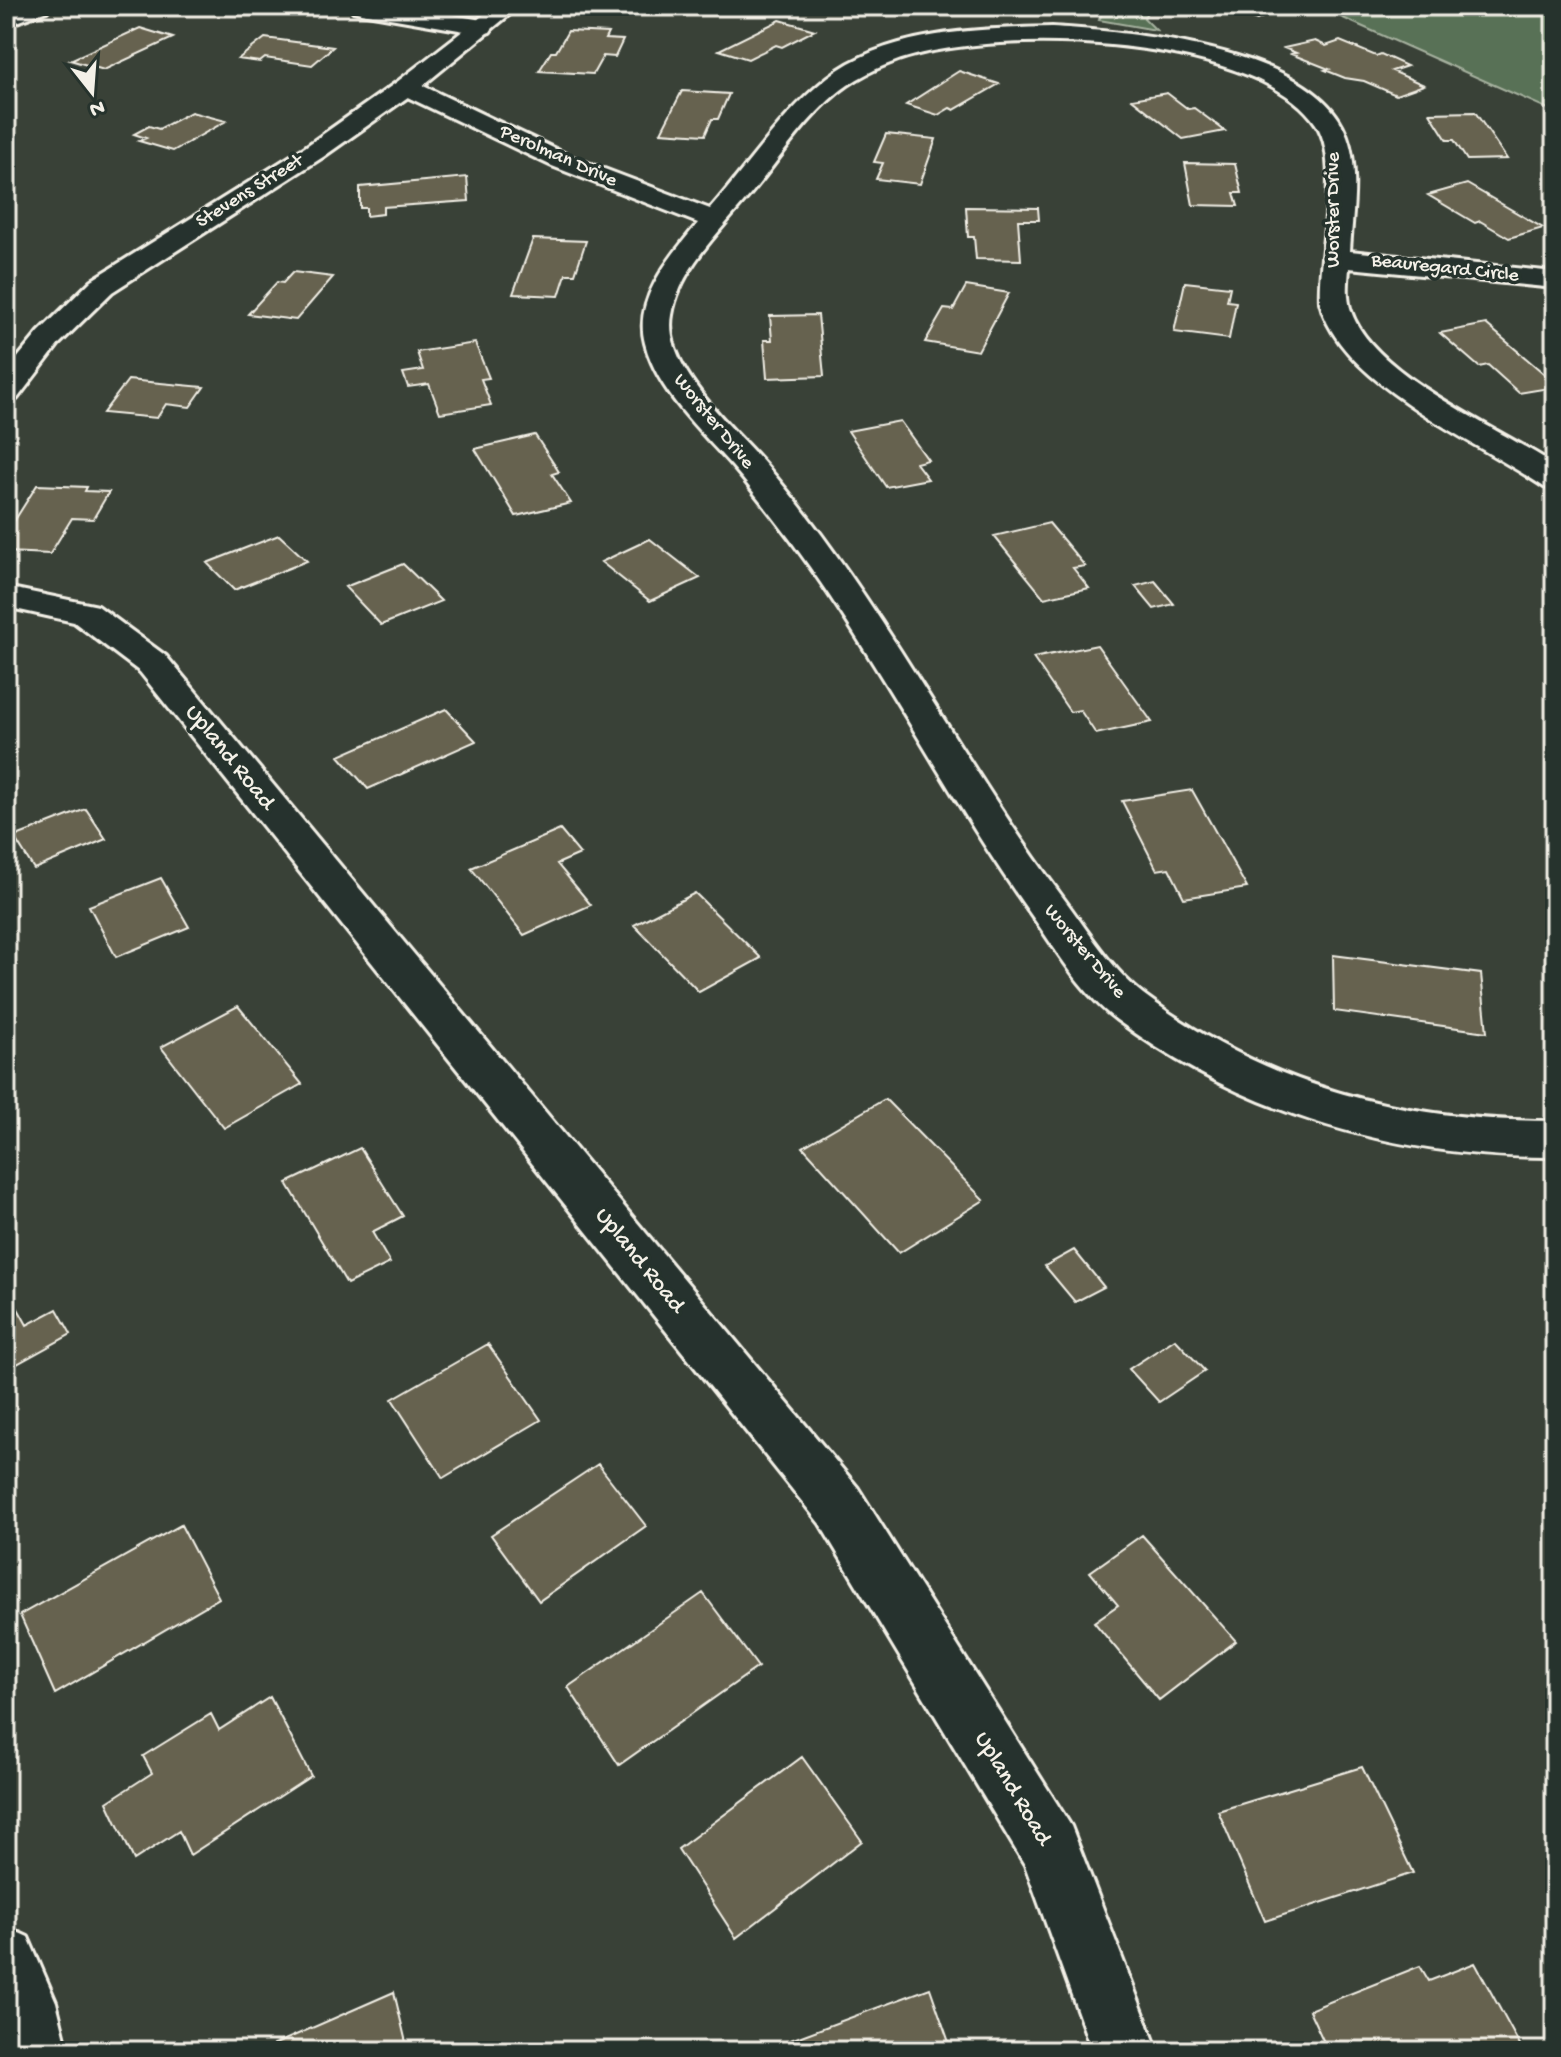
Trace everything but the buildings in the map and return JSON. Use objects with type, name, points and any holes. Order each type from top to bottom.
[{"type":"street","points":[[6,19],[39,6]]},
{"type":"street","points":[[361,6],[482,27]]},
{"type":"street","name":"Stevens Street","points":[[6,392],[49,338],[102,286],[314,152],[406,87],[509,6]]},
{"type":"street","name":"Worster Drive","points":[[1555,480],[1392,378],[1358,345],[1340,320],[1332,298],[1339,160],[1331,127],[1310,105],[1269,77],[1224,60],[1155,44],[1083,35],[962,39],[917,48],[876,61],[841,80],[799,122],[714,220],[675,274],[654,320],[662,357],[693,401],[816,550],[1040,900],[1117,997],[1205,1058],[1288,1095],[1405,1130],[1507,1141],[1555,1139]]},
{"type":"street","name":"Perolman Drive","points":[[406,87],[561,161],[714,220]]},
{"type":"street","name":"Beauregard Circle","points":[[1336,258],[1555,280]]},
{"type":"street","name":"Upland Road","points":[[6,597],[86,614],[153,664],[839,1506],[1049,1848],[1125,2051]]},
{"type":"street","points":[[6,1959],[24,2002],[35,2051]]},
{"type":"path","points":[[1434,6],[1456,12],[1515,15],[1555,11]]},
{"type":"green space","points":[[1106,6],[1150,6],[1144,18],[1156,30],[1099,20]]},
{"type":"green space","points":[[1316,6],[1555,6],[1555,112]]}]
